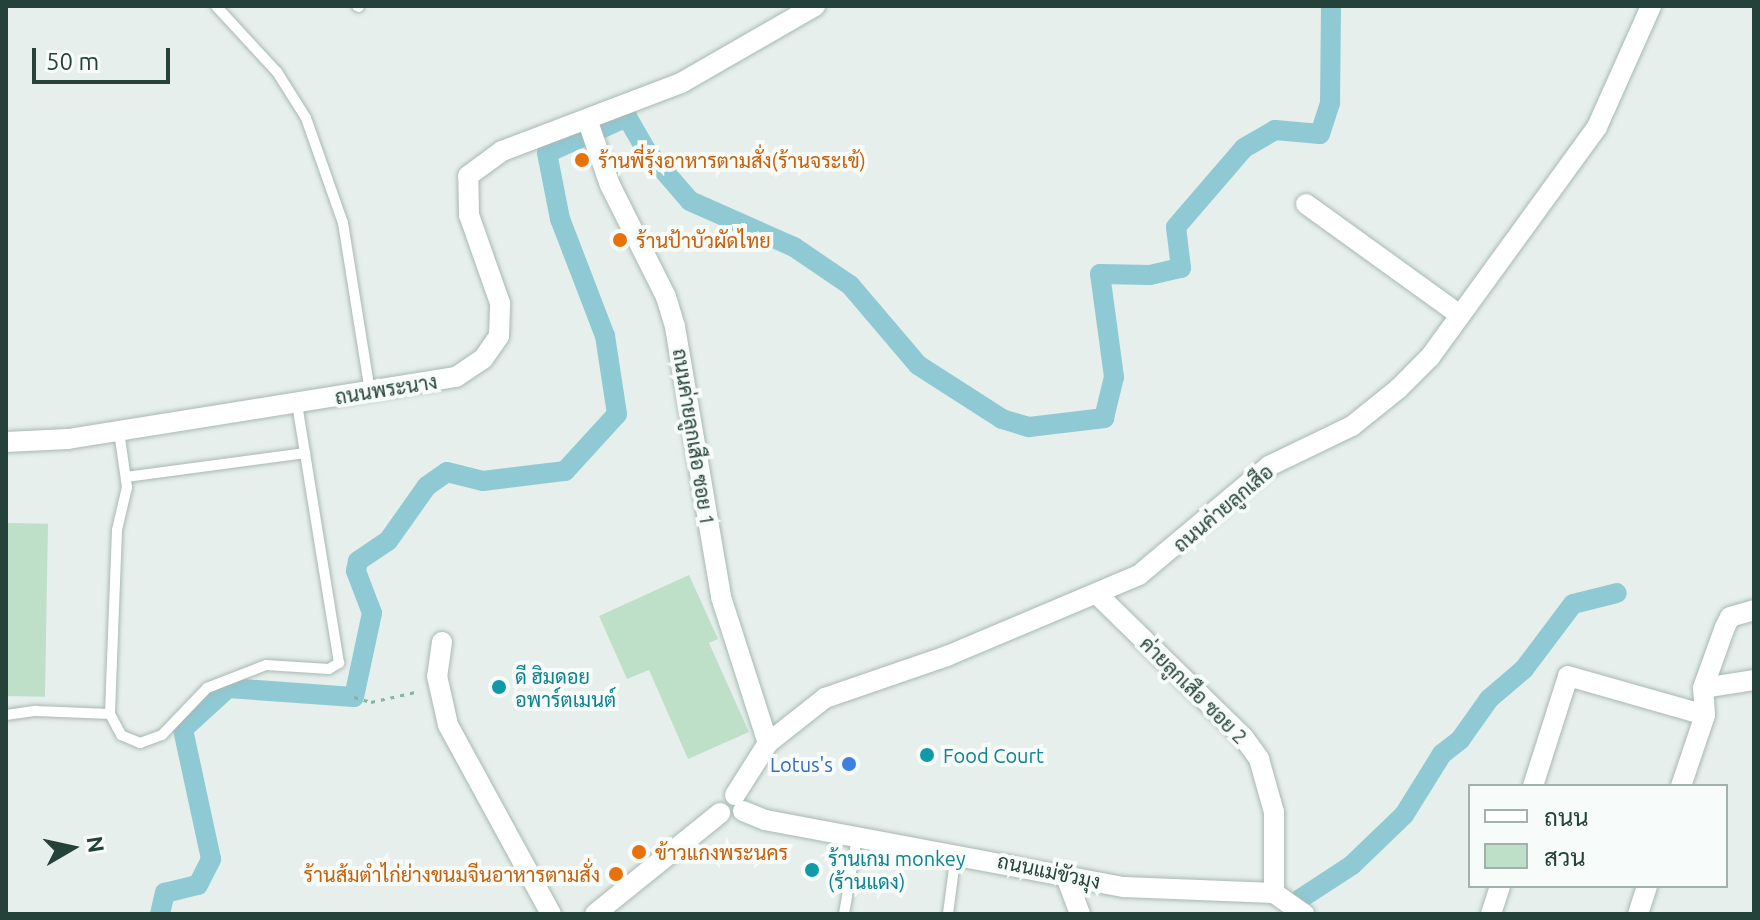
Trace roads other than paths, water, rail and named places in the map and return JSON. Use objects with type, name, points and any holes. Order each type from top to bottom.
[{"type":"street","points":[[590,132],[815,6]]},
{"type":"street","name":"ถนนค่ายลูกเสือ","points":[[739,803],[768,743],[802,713],[848,686],[947,656],[1098,595],[1171,552],[1269,466],[1352,426],[1398,389],[1460,315],[1597,127],[1651,6]]},
{"type":"street","name":"ถนนพระนาง","points":[[6,442],[119,431],[456,377],[483,359],[499,336],[500,303],[469,215],[468,176],[502,151],[590,132]]},
{"type":"street","name":"ถนนค่ายลูกเสือ ซอย 1","points":[[590,132],[666,297],[675,327],[721,597],[768,743]]},
{"type":"street","points":[[1306,204],[1460,315]]},
{"type":"street","name":"ค่ายลูกเสือ ซอย 2","points":[[1098,595],[1244,738],[1259,759],[1274,812],[1274,893]]},
{"type":"street","points":[[1682,784],[1705,715],[1703,688],[1730,617],[1754,610]]},
{"type":"street","points":[[442,642],[439,687],[448,725],[551,914]]},
{"type":"street","points":[[1534,784],[1568,676],[1705,715]]},
{"type":"street","points":[[1703,688],[1754,680]]},
{"type":"street","name":"ถนนแม่ขัวมุง","points":[[595,914],[720,813],[735,819],[739,803],[857,837],[956,852],[1124,887],[1274,893]]},
{"type":"street","points":[[1065,874],[1080,914]]},
{"type":"street","points":[[1491,914],[1499,888]]},
{"type":"street","points":[[1638,914],[1646,888]]},
{"type":"street","points":[[1274,893],[1304,914]]},
{"type":"lane","points":[[216,6],[268,60],[306,118],[343,223],[370,392]]},
{"type":"lane","points":[[119,431],[126,477],[117,530],[110,714],[126,739],[148,742],[162,735],[207,688],[266,665],[338,666],[297,403]]},
{"type":"lane","points":[[126,477],[305,453]]},
{"type":"lane","points":[[6,715],[36,711],[110,714]]},
{"type":"lane","points":[[844,914],[857,837]]},
{"type":"lane","points":[[948,914],[956,852]]},
{"type":"waterway","points":[[160,914],[165,893],[198,885],[211,859],[183,729],[228,688],[354,697],[372,613],[356,571],[358,561],[388,541],[427,486],[447,472],[483,481],[565,471],[617,414],[605,336],[560,219],[547,153],[627,117],[646,150],[690,201],[794,247],[850,285],[918,365],[1002,419],[1029,427],[1104,418],[1114,377],[1100,274],[1150,275],[1181,268],[1176,227],[1244,148],[1275,130],[1320,134],[1330,103],[1331,6]]},
{"type":"waterway","points":[[1300,899],[1352,865],[1404,815],[1442,754],[1460,740],[1489,699],[1524,669],[1573,604],[1617,593]]},
{"type":"place","name":"ร้านพี่รุ้งอาหารตามสั่ง(ร้านจระเข้)","points":[[582,160]]},
{"type":"place","name":"ร้านป้าบัวผัดไทย","points":[[620,240]]},
{"type":"place","name":"ดี ฮิมดอย อพาร์ตเมนต์","points":[[499,687]]},
{"type":"place","name":"Food Court","points":[[927,755]]},
{"type":"place","name":"Lotus's","points":[[849,764]]},
{"type":"place","name":"ข้าวแกงพระนคร","points":[[639,852]]},
{"type":"place","name":"ร้านเกม monkey (ร้านแดง)","points":[[812,870]]},
{"type":"place","name":"ร้านส้มตำไก่ย่างขนมจีนอาหารตามสั่ง","points":[[616,874]]}]
